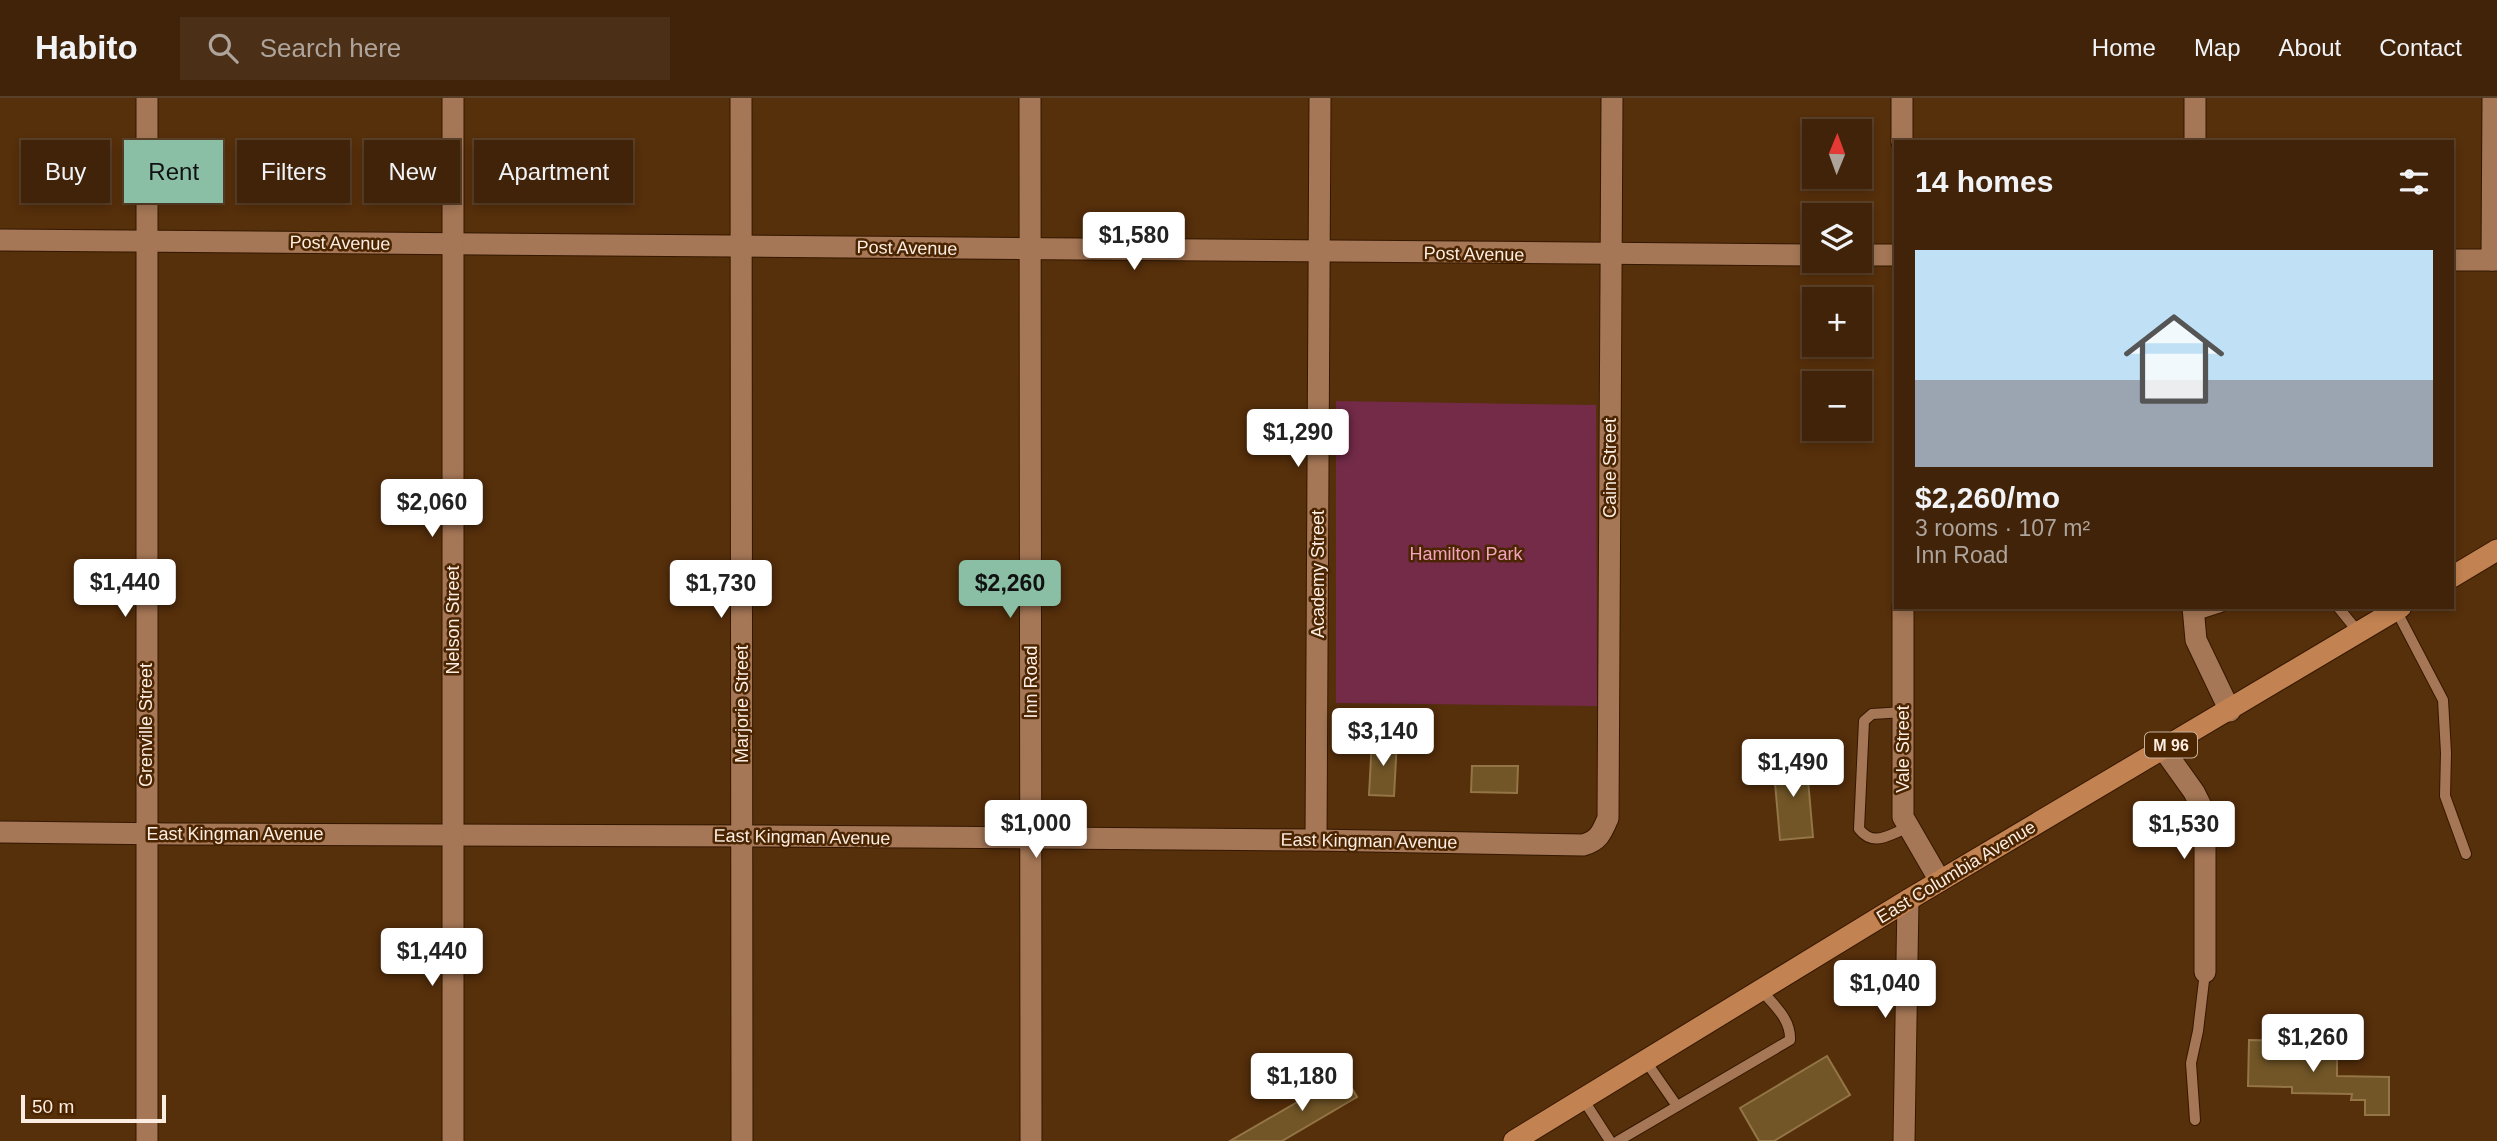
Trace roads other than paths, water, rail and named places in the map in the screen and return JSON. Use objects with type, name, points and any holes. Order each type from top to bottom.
[{"type":"main road","points":[[2454,576],[2497,550]]},
{"type":"main road","name":"East Columbia Avenue","points":[[1514,1141],[1908,900],[2399,609]]},
{"type":"street","name":"Grenville Street","points":[[147,98],[147,1141]]},
{"type":"street","name":"Nelson Street","points":[[453,98],[453,1141]]},
{"type":"street","name":"Marjorie Street","points":[[741,98],[742,1141]]},
{"type":"street","name":"Inn Road","points":[[1030,98],[1031,1141]]},
{"type":"street","name":"Academy Street","points":[[1316,840],[1320,98]]},
{"type":"street","name":"Caine Street","points":[[1600,835],[1608,818],[1612,98]]},
{"type":"street","points":[[1902,98],[1902,140]]},
{"type":"street","points":[[2195,98],[2195,140]]},
{"type":"street","points":[[2454,260],[2495,260],[2493,98]]},
{"type":"street","name":"Post Avenue","points":[[0,240],[1802,256]]},
{"type":"street","points":[[1872,256],[1894,255]]},
{"type":"street","name":"Vale Street","points":[[1903,609],[1903,817],[1940,881]]},
{"type":"street","points":[[2193,612],[2196,640],[2230,711]]},
{"type":"street","points":[[2164,750],[2194,792],[2205,814],[2204,972]]},
{"type":"street","name":"East Kingman Avenue","points":[[0,832],[1316,840],[1584,845],[1594,842],[1600,835]]},
{"type":"street","points":[[1904,1141],[1908,900]]},
{"type":"lane","points":[[2339,609],[2359,633]]},
{"type":"lane","points":[[2399,609],[2444,700],[2445,796],[2466,853]]},
{"type":"lane","points":[[1903,712],[1872,714],[1864,721],[1859,829],[1866,838],[1874,840],[1909,827]]},
{"type":"lane","points":[[2194,1120],[2191,1063],[2198,1031],[2204,972]]},
{"type":"lane","points":[[1618,1141],[1790,1040],[1786,1019],[1761,990]]},
{"type":"lane","points":[[1645,1060],[1677,1106]]},
{"type":"lane","points":[[1583,1099],[1610,1141]]},
{"type":"park label","name":"Hamilton Park","points":[[1466,554]]}]
